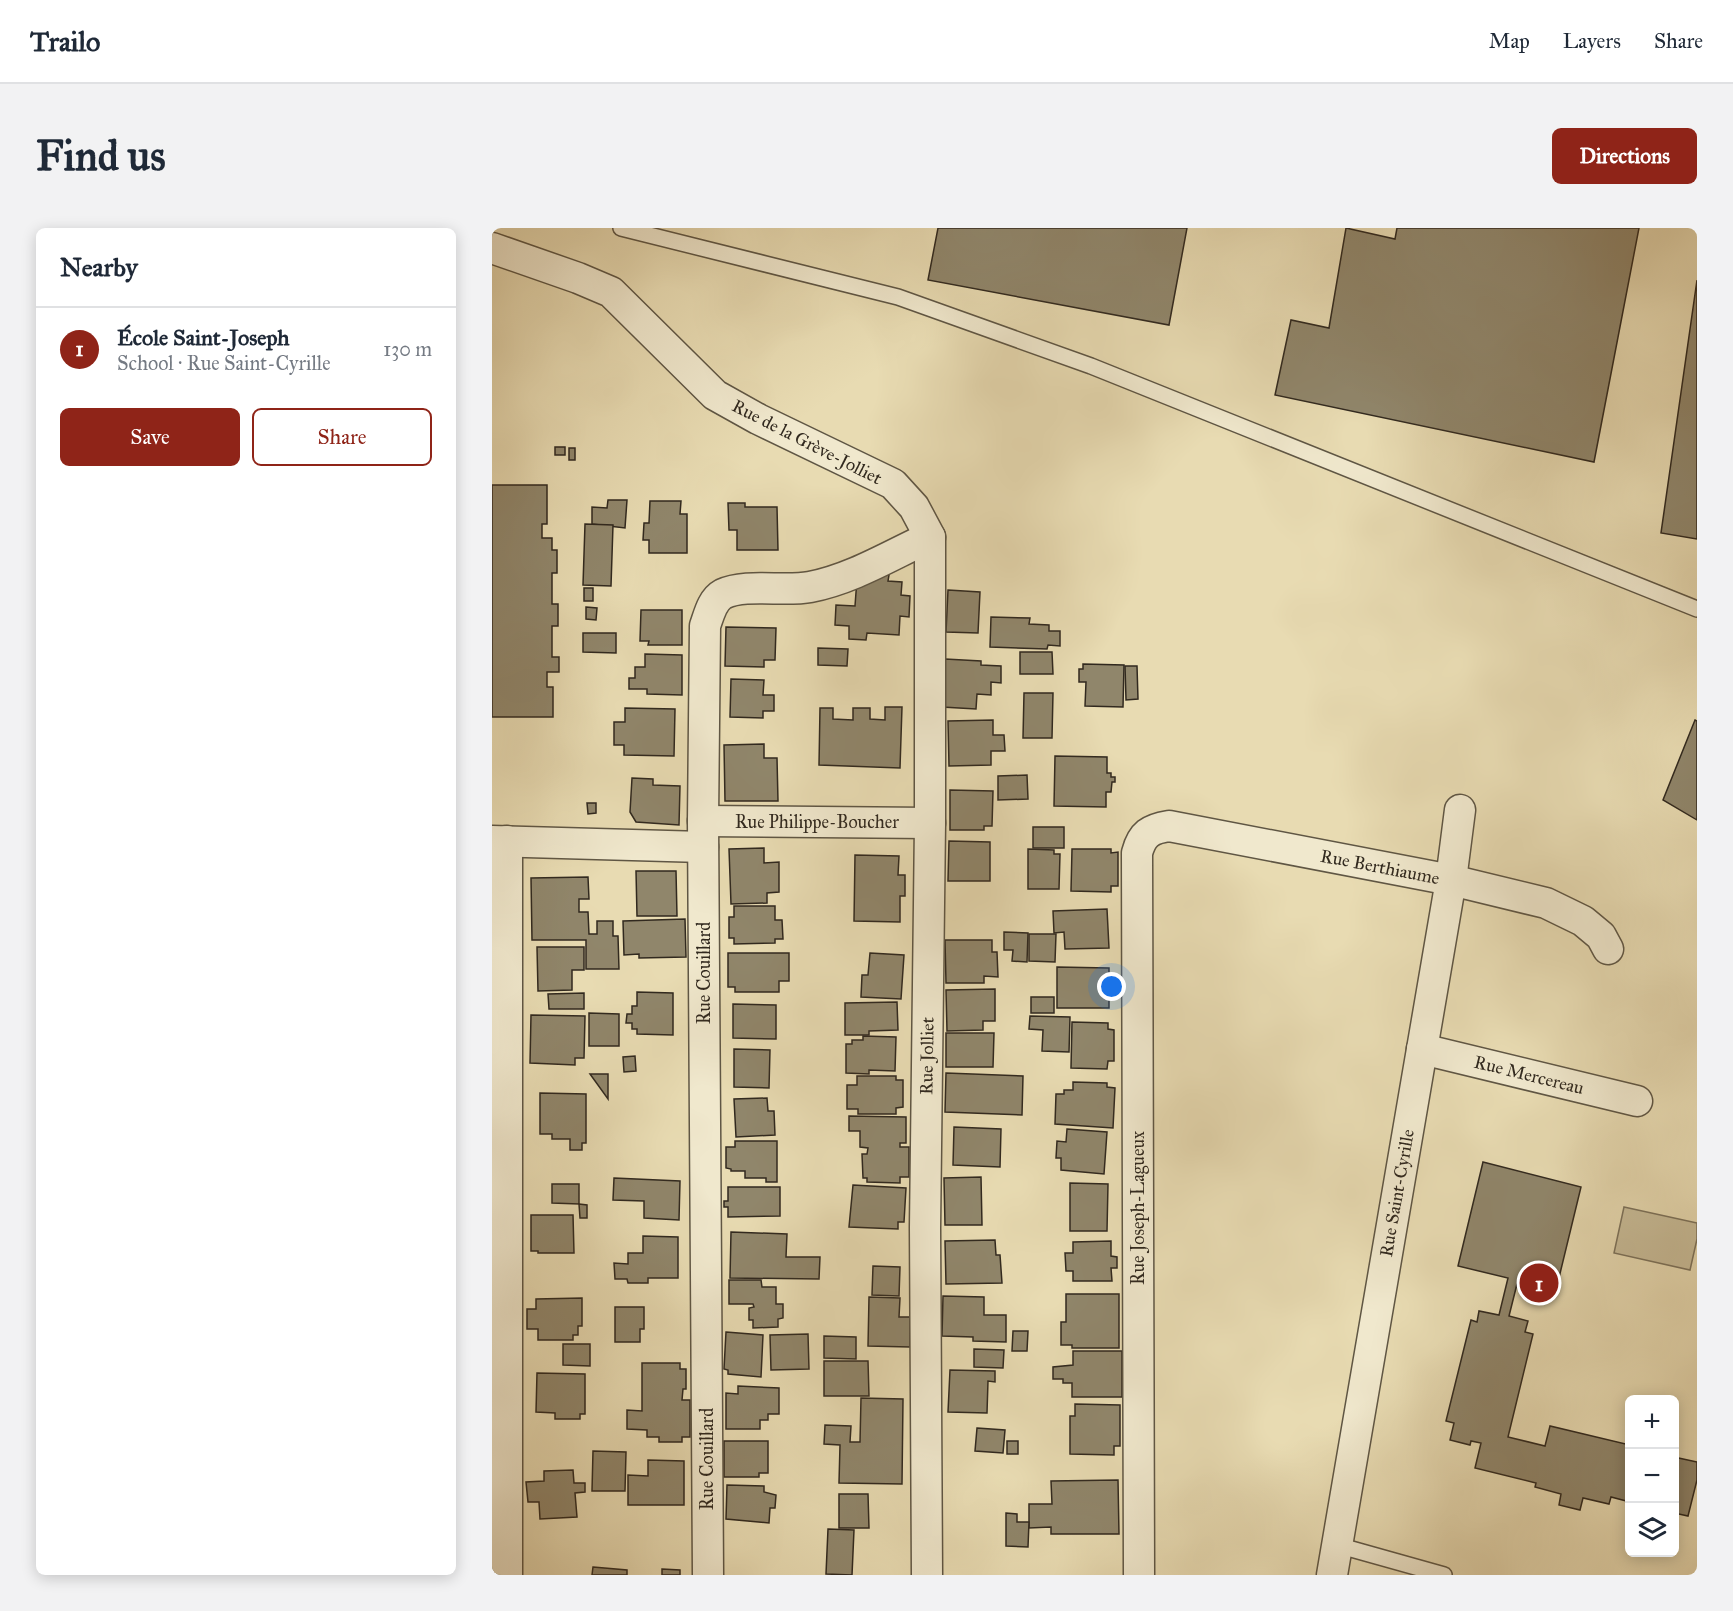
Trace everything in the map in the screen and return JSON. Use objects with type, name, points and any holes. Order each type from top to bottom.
[{"type":"street","name":"Rue de la Grève-Jolliet","points":[[492,248],[611,292],[715,395],[758,419],[893,484],[914,507],[930,537]]},
{"type":"street","name":"Rue Jolliet","points":[[927,1575],[925,1228],[930,823],[930,537]]},
{"type":"street","name":"Rue Couillard","points":[[708,1575],[703,834],[705,626],[712,607],[720,595],[736,590],[809,587],[846,576],[930,537]]},
{"type":"street","name":"Rue Saint-Cyrille","points":[[1332,1575],[1451,880],[1460,810]]},
{"type":"street","name":"Rue Philippe-Boucher","points":[[499,841],[930,823]]},
{"type":"street","name":"Rue Berthiaume","points":[[1140,841],[1147,832],[1169,826],[1451,880],[1546,903],[1583,921],[1601,936],[1608,949]]},
{"type":"street","points":[[499,841],[507,1575]]},
{"type":"street","name":"Rue Joseph-Lagueux","points":[[1139,1575],[1137,853],[1140,841]]},
{"type":"street","name":"Rue Mercereau","points":[[1422,1049],[1637,1101]]},
{"type":"lane","points":[[621,228],[898,297],[1091,366],[1697,609]]},
{"type":"lane","points":[[1337,1545],[1444,1575]]},
{"type":"shaded area","points":[[1624,1207],[1697,1223],[1697,1239],[1690,1270],[1614,1253]]},
{"type":"building","points":[[938,228],[1187,228],[1169,325],[928,280]]},
{"type":"building","points":[[1346,228],[1395,239],[1397,228],[1639,228],[1594,462],[1275,395],[1291,320],[1329,328]]},
{"type":"building","points":[[1697,280],[1697,539],[1661,533]]},
{"type":"building","points":[[555,447],[565,447],[565,455],[555,455]]},
{"type":"building","points":[[569,448],[575,448],[575,460],[569,460]]},
{"type":"building","points":[[492,485],[547,485],[547,524],[542,524],[542,538],[552,538],[552,550],[557,550],[557,573],[552,573],[552,604],[558,604],[558,626],[552,626],[552,657],[559,657],[559,672],[547,672],[547,687],[553,687],[553,717],[492,717]]},
{"type":"building","points":[[608,500],[627,500],[625,528],[592,524],[592,507],[607,508]]},
{"type":"building","points":[[650,501],[681,501],[680,514],[687,514],[687,553],[649,553],[649,540],[643,540],[644,523],[649,523]]},
{"type":"building","points":[[728,503],[745,503],[745,507],[777,507],[778,550],[737,550],[737,530],[729,530]]},
{"type":"building","points":[[585,524],[613,525],[611,586],[583,585]]},
{"type":"building","points":[[869,574],[889,575],[888,581],[902,582],[901,595],[910,596],[909,617],[900,616],[899,635],[867,633],[866,640],[849,639],[849,626],[835,625],[836,605],[855,606],[857,579]]},
{"type":"building","points":[[584,588],[593,588],[593,601],[584,601]]},
{"type":"building","points":[[948,590],[980,592],[978,633],[946,632]]},
{"type":"building","points":[[586,607],[597,608],[596,620],[586,619]]},
{"type":"building","points":[[641,610],[682,610],[682,645],[648,645],[649,641],[640,641]]},
{"type":"building","points":[[991,617],[1030,618],[1029,624],[1049,625],[1049,631],[1060,631],[1060,646],[1048,645],[1047,649],[990,647]]},
{"type":"building","points":[[726,627],[776,628],[775,660],[764,660],[764,667],[725,666]]},
{"type":"building","points":[[583,633],[616,633],[616,653],[583,652]]},
{"type":"building","points":[[818,648],[848,649],[847,666],[818,665]]},
{"type":"building","points":[[1020,652],[1052,652],[1053,674],[1020,674]]},
{"type":"building","points":[[645,654],[682,655],[682,695],[647,694],[647,689],[629,689],[629,678],[635,678],[635,667],[645,667]]},
{"type":"building","points":[[945,659],[981,661],[981,665],[1001,666],[1001,683],[991,682],[991,695],[977,694],[976,709],[942,707]]},
{"type":"building","points":[[1083,664],[1124,665],[1123,707],[1085,706],[1086,682],[1079,682],[1079,669],[1083,669]]},
{"type":"building","points":[[1125,666],[1137,666],[1138,699],[1126,700]]},
{"type":"building","points":[[731,679],[764,680],[763,695],[774,695],[774,711],[763,711],[763,718],[730,717]]},
{"type":"building","points":[[1024,693],[1053,693],[1052,738],[1023,738]]},
{"type":"building","points":[[885,707],[902,707],[900,768],[819,765],[820,708],[833,708],[833,719],[853,720],[853,708],[870,708],[870,719],[885,720]]},
{"type":"building","points":[[625,708],[675,709],[674,756],[624,755],[624,745],[614,745],[614,722],[625,722]]},
{"type":"building","points":[[993,720],[993,735],[1004,735],[1005,751],[991,751],[991,765],[949,766],[948,721]]},
{"type":"building","points":[[1695,720],[1697,721],[1697,820],[1663,800]]},
{"type":"building","points":[[764,744],[764,758],[777,758],[778,801],[725,801],[724,745]]},
{"type":"building","points":[[1055,756],[1107,757],[1107,773],[1115,777],[1115,782],[1112,782],[1111,792],[1106,792],[1106,807],[1054,806]]},
{"type":"building","points":[[1027,775],[1028,799],[998,800],[998,776]]},
{"type":"building","points":[[632,778],[653,779],[653,785],[680,786],[679,825],[636,822],[630,812]]},
{"type":"building","points":[[950,790],[993,791],[992,826],[984,826],[984,830],[950,830]]},
{"type":"building","points":[[587,803],[596,803],[596,813],[588,814]]},
{"type":"building","points":[[1033,827],[1064,827],[1064,848],[1033,848]]},
{"type":"building","points":[[949,841],[990,842],[990,881],[948,881]]},
{"type":"building","points":[[764,848],[764,863],[779,862],[779,892],[767,893],[767,903],[731,904],[729,849]]},
{"type":"building","points":[[1028,849],[1054,850],[1054,854],[1060,854],[1059,889],[1028,889]]},
{"type":"building","points":[[1072,849],[1111,849],[1111,853],[1118,852],[1118,886],[1111,886],[1111,892],[1071,891]]},
{"type":"building","points":[[855,855],[899,856],[898,875],[905,875],[905,896],[900,896],[900,922],[854,921]]},
{"type":"building","points":[[636,871],[676,871],[677,916],[637,916]]},
{"type":"building","points":[[588,877],[589,899],[579,899],[579,912],[588,912],[589,934],[597,934],[597,921],[613,921],[613,936],[618,936],[619,969],[586,969],[586,940],[532,940],[531,878]]},
{"type":"building","points":[[734,906],[775,906],[775,920],[782,920],[783,939],[775,939],[775,943],[734,944],[734,938],[729,938],[729,917],[734,917]]},
{"type":"building","points":[[1107,909],[1109,948],[1065,949],[1064,932],[1054,933],[1053,911]]},
{"type":"building","points":[[685,919],[686,957],[639,958],[639,954],[624,955],[623,921]]},
{"type":"building","points":[[1004,932],[1028,933],[1027,962],[1012,961],[1013,950],[1004,950]]},
{"type":"building","points":[[1029,934],[1056,934],[1055,962],[1029,961]]},
{"type":"building","points":[[945,940],[992,940],[992,952],[997,952],[998,977],[984,976],[984,983],[946,983]]},
{"type":"building","points":[[537,947],[584,947],[584,970],[572,970],[572,990],[538,991]]},
{"type":"building","points":[[728,953],[789,953],[789,981],[779,981],[779,992],[735,992],[735,987],[728,987]]},
{"type":"building","points":[[870,953],[904,955],[901,999],[861,997],[862,975],[868,975]]},
{"type":"building","points":[[1057,967],[1109,968],[1109,1008],[1057,1008]]},
{"type":"building","points":[[995,989],[995,1021],[983,1021],[983,1030],[947,1031],[946,990]]},
{"type":"building","points":[[637,992],[673,993],[673,1035],[637,1034],[637,1029],[632,1029],[632,1023],[626,1023],[627,1014],[632,1014],[632,1006],[637,1006]]},
{"type":"building","points":[[584,993],[584,1009],[549,1009],[548,994]]},
{"type":"building","points":[[1031,997],[1054,997],[1054,1013],[1031,1013]]},
{"type":"building","points":[[897,1002],[898,1030],[869,1031],[869,1035],[845,1035],[845,1003]]},
{"type":"building","points":[[733,1004],[776,1005],[776,1039],[733,1038]]},
{"type":"building","points":[[589,1013],[619,1014],[619,1046],[589,1046]]},
{"type":"building","points":[[531,1015],[585,1016],[584,1058],[575,1058],[575,1065],[530,1063]]},
{"type":"building","points":[[1030,1016],[1070,1017],[1069,1052],[1042,1051],[1043,1030],[1029,1029]]},
{"type":"building","points":[[1072,1022],[1108,1023],[1108,1029],[1114,1030],[1114,1061],[1108,1061],[1107,1069],[1071,1068]]},
{"type":"building","points":[[946,1033],[994,1033],[993,1067],[946,1067]]},
{"type":"building","points":[[863,1036],[896,1037],[895,1071],[869,1070],[869,1074],[846,1073],[846,1044],[852,1044],[852,1040],[863,1040]]},
{"type":"building","points":[[734,1049],[770,1050],[769,1088],[734,1087]]},
{"type":"building","points":[[635,1056],[636,1071],[624,1072],[623,1057]]},
{"type":"building","points":[[946,1073],[1023,1076],[1022,1115],[945,1112]]},
{"type":"building","points":[[590,1074],[608,1074],[608,1099]]},
{"type":"building","points":[[857,1076],[896,1076],[896,1080],[903,1080],[903,1107],[896,1108],[896,1114],[858,1114],[858,1109],[847,1109],[847,1085],[857,1085]]},
{"type":"building","points":[[1073,1082],[1107,1083],[1107,1087],[1115,1088],[1113,1128],[1055,1124],[1056,1094],[1064,1094],[1064,1090],[1073,1090]]},
{"type":"building","points":[[540,1093],[586,1094],[586,1143],[582,1143],[582,1150],[570,1150],[570,1139],[552,1139],[552,1134],[540,1134]]},
{"type":"building","points":[[767,1098],[768,1111],[774,1111],[775,1135],[736,1137],[734,1099]]},
{"type":"building","points":[[849,1116],[906,1117],[906,1143],[900,1143],[900,1147],[909,1147],[909,1177],[900,1177],[900,1183],[867,1182],[867,1178],[863,1178],[862,1154],[867,1154],[868,1148],[860,1147],[860,1131],[849,1131]]},
{"type":"building","points":[[954,1127],[1001,1129],[1000,1167],[953,1165]]},
{"type":"building","points":[[1067,1129],[1107,1132],[1104,1174],[1061,1170],[1061,1158],[1056,1158],[1057,1141],[1066,1142]]},
{"type":"building","points":[[735,1141],[777,1141],[777,1182],[766,1182],[766,1178],[745,1178],[745,1171],[731,1171],[726,1168],[726,1147],[735,1147]]},
{"type":"building","points":[[1483,1162],[1581,1187],[1556,1290],[1518,1280],[1509,1316],[1528,1321],[1525,1332],[1533,1334],[1508,1437],[1545,1446],[1550,1426],[1625,1444],[1625,1501],[1611,1497],[1609,1504],[1583,1498],[1580,1510],[1559,1505],[1561,1494],[1535,1487],[1536,1483],[1475,1468],[1481,1443],[1471,1441],[1470,1445],[1450,1440],[1454,1423],[1446,1421],[1471,1320],[1477,1322],[1479,1311],[1499,1315],[1508,1278],[1458,1266]]},
{"type":"building","points":[[981,1177],[982,1225],[945,1225],[944,1178]]},
{"type":"building","points":[[614,1178],[680,1181],[679,1220],[644,1218],[644,1201],[613,1200]]},
{"type":"building","points":[[1070,1183],[1108,1184],[1107,1231],[1070,1231]]},
{"type":"building","points":[[552,1184],[579,1184],[579,1204],[552,1203]]},
{"type":"building","points":[[853,1185],[906,1188],[904,1222],[898,1222],[898,1229],[849,1227]]},
{"type":"building","points":[[728,1187],[780,1187],[780,1216],[728,1217],[728,1207],[724,1207],[724,1201],[728,1201]]},
{"type":"building","points":[[579,1204],[587,1205],[587,1218],[580,1218]]},
{"type":"building","points":[[531,1215],[573,1215],[574,1253],[531,1251]]},
{"type":"building","points":[[731,1232],[787,1234],[786,1257],[820,1257],[819,1279],[730,1278]]},
{"type":"building","points":[[643,1236],[678,1237],[678,1278],[648,1278],[648,1283],[628,1283],[627,1279],[615,1279],[614,1263],[628,1264],[628,1253],[643,1253]]},
{"type":"building","points":[[995,1240],[996,1255],[1000,1255],[1002,1283],[946,1284],[945,1241]]},
{"type":"building","points":[[1111,1241],[1111,1256],[1117,1257],[1117,1268],[1111,1268],[1112,1281],[1073,1281],[1073,1271],[1066,1271],[1065,1253],[1073,1253],[1073,1242]]},
{"type":"building","points":[[873,1266],[900,1267],[899,1296],[872,1295]]},
{"type":"building","points":[[729,1280],[761,1280],[762,1287],[776,1287],[776,1304],[783,1304],[783,1318],[778,1319],[778,1327],[753,1328],[753,1320],[749,1320],[749,1308],[754,1307],[753,1304],[729,1304]]},
{"type":"building","points":[[1066,1294],[1119,1294],[1119,1348],[1072,1348],[1072,1345],[1061,1345],[1061,1322],[1066,1322]]},
{"type":"building","points":[[943,1296],[984,1297],[984,1315],[1006,1315],[1006,1342],[973,1341],[973,1337],[942,1336]]},
{"type":"building","points":[[869,1297],[900,1298],[899,1317],[910,1317],[910,1347],[868,1346]]},
{"type":"building","points":[[582,1298],[582,1326],[578,1326],[578,1335],[573,1335],[573,1340],[538,1340],[538,1329],[527,1329],[527,1309],[536,1309],[536,1299]]},
{"type":"building","points":[[615,1307],[644,1307],[644,1329],[640,1329],[640,1342],[615,1342]]},
{"type":"building","points":[[1013,1331],[1028,1331],[1027,1351],[1012,1351]]},
{"type":"building","points":[[726,1332],[763,1335],[761,1377],[728,1374],[728,1370],[724,1369]]},
{"type":"building","points":[[808,1334],[809,1369],[771,1370],[770,1335]]},
{"type":"building","points":[[824,1336],[856,1337],[856,1359],[824,1358]]},
{"type":"building","points":[[563,1344],[590,1344],[590,1366],[563,1365]]},
{"type":"building","points":[[974,1349],[1004,1350],[1003,1368],[974,1367]]},
{"type":"building","points":[[1073,1351],[1122,1351],[1122,1397],[1072,1397],[1072,1383],[1063,1383],[1063,1379],[1053,1379],[1053,1367],[1073,1365]]},
{"type":"building","points":[[824,1361],[868,1361],[869,1396],[824,1396]]},
{"type":"building","points":[[642,1363],[680,1363],[680,1369],[686,1369],[686,1389],[683,1389],[682,1400],[690,1400],[690,1437],[682,1437],[682,1442],[659,1442],[659,1437],[647,1437],[647,1430],[627,1429],[627,1410],[642,1411]]},
{"type":"building","points":[[950,1370],[995,1371],[995,1382],[988,1381],[987,1413],[948,1412]]},
{"type":"building","points":[[537,1373],[585,1374],[585,1414],[580,1414],[580,1419],[555,1419],[555,1413],[536,1412]]},
{"type":"building","points":[[738,1386],[779,1388],[779,1414],[768,1414],[768,1420],[760,1420],[760,1429],[726,1429],[726,1393],[738,1394]]},
{"type":"building","points":[[861,1398],[903,1399],[902,1484],[839,1483],[840,1445],[824,1444],[825,1425],[851,1426],[850,1442],[860,1442]]},
{"type":"building","points":[[1075,1404],[1120,1405],[1120,1446],[1114,1446],[1114,1455],[1070,1454],[1070,1416],[1075,1416]]},
{"type":"building","points":[[977,1428],[1005,1430],[1003,1453],[975,1451]]},
{"type":"building","points":[[724,1441],[768,1441],[768,1473],[759,1473],[759,1477],[724,1477]]},
{"type":"building","points":[[1007,1441],[1018,1441],[1018,1454],[1007,1454]]},
{"type":"building","points":[[593,1451],[626,1452],[625,1491],[592,1491]]},
{"type":"building","points":[[1679,1458],[1697,1462],[1697,1480],[1688,1516],[1679,1514]]},
{"type":"building","points":[[648,1460],[684,1461],[684,1505],[628,1505],[628,1475],[648,1476]]},
{"type":"building","points":[[573,1470],[574,1483],[585,1483],[585,1492],[575,1493],[577,1517],[540,1519],[539,1502],[528,1502],[526,1482],[544,1481],[544,1471]]},
{"type":"building","points":[[1118,1480],[1119,1534],[1051,1534],[1051,1527],[1029,1528],[1029,1504],[1052,1504],[1051,1481]]},
{"type":"building","points":[[727,1485],[764,1486],[764,1492],[776,1495],[775,1508],[770,1508],[769,1523],[726,1519]]},
{"type":"building","points":[[839,1494],[868,1494],[869,1528],[839,1528]]},
{"type":"building","points":[[1006,1513],[1017,1514],[1017,1522],[1029,1522],[1028,1547],[1006,1546]]},
{"type":"building","points":[[828,1529],[854,1530],[852,1575],[826,1574]]},
{"type":"building","points":[[593,1567],[627,1570],[627,1575],[592,1575]]},
{"type":"building","points":[[662,1569],[680,1570],[680,1575],[662,1575]]},
{"type":"place","name":"École Saint-Joseph","points":[[1539,1283]]}]
